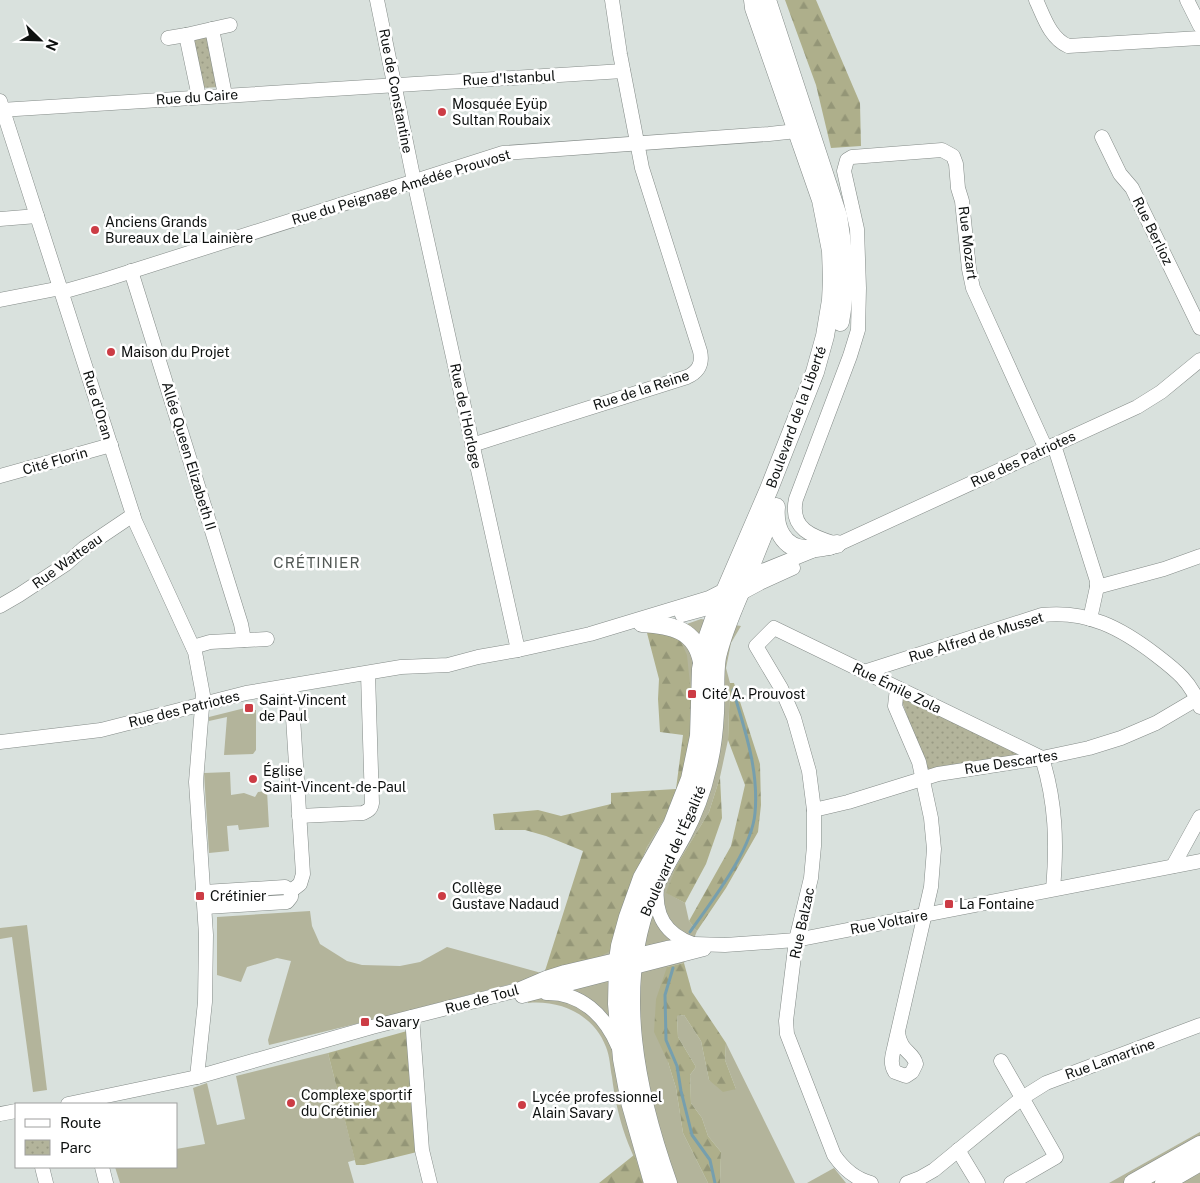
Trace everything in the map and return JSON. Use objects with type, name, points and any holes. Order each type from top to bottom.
[{"type":"main road","name":"Boulevard de la Liberté","points":[[745,579],[828,369],[838,335],[844,296],[844,258],[838,216],[804,130],[761,5]]},
{"type":"main road","name":"Boulevard de la Liberté","points":[[728,597],[803,403],[821,353],[829,319],[832,280],[829,235],[804,130]]},
{"type":"main road","points":[[776,504],[775,517],[777,528],[783,538],[791,545],[807,549],[837,544]]},
{"type":"main road","name":"Boulevard de l'Égalité","points":[[668,1183],[645,1110],[637,1063],[624,930],[648,867],[679,810],[693,768],[700,729],[702,663],[708,633],[728,597],[745,579]]},
{"type":"main road","name":"Boulevard de l'Égalité","points":[[653,1183],[630,1102],[622,1059],[618,1021],[626,964],[659,876],[689,822],[705,778],[714,729],[717,657],[728,597]]},
{"type":"main road","points":[[642,623],[667,626],[686,634],[696,645],[702,663]]},
{"type":"main road","points":[[1133,1183],[1200,1145]]},
{"type":"main road","points":[[1164,1183],[1200,1162]]},
{"type":"street","name":"Rue de Constantine","points":[[377,0],[414,181]]},
{"type":"street","name":"Rue de la Reine","points":[[472,445],[687,377],[695,372],[701,361],[700,351],[643,172],[623,71],[612,0]]},
{"type":"street","points":[[1036,0],[1052,34],[1059,42],[1068,46],[1200,38]]},
{"type":"street","points":[[1188,0],[1200,26]]},
{"type":"street","points":[[168,38],[230,25]]},
{"type":"street","points":[[212,29],[225,95]]},
{"type":"street","points":[[186,35],[199,97]]},
{"type":"street","name":"Rue d'Istanbul","points":[[395,85],[623,71]]},
{"type":"street","name":"Rue du Caire","points":[[1,107],[395,85]]},
{"type":"street","name":"Rue d'Oran","points":[[1,107],[133,515],[193,647],[202,687],[203,704],[196,782],[205,907],[206,996],[197,1077]]},
{"type":"street","name":"Rue du Peignage Amédée Prouvost","points":[[0,300],[61,290],[131,271],[506,152],[804,130]]},
{"type":"street","name":"Rue Berlioz","points":[[1102,137],[1120,174],[1132,188],[1200,328]]},
{"type":"street","name":"Rue Mozart","points":[[852,157],[942,150],[953,156],[958,188],[962,200],[969,269],[974,288],[1050,447]]},
{"type":"street","name":"Boulevard de la Liberté","points":[[837,544],[807,533],[799,525],[794,510],[799,489],[850,356],[858,330],[859,279],[857,230],[844,171],[847,160],[852,157]]},
{"type":"street","name":"Rue de l'Horloge","points":[[414,181],[518,650]]},
{"type":"street","points":[[0,219],[37,216]]},
{"type":"street","name":"Allée Queen Elizabeth II","points":[[131,271],[241,624],[244,640]]},
{"type":"street","name":"Rue des Patriotes","points":[[618,626],[676,616],[760,583],[807,561],[837,544],[1145,403],[1200,360]]},
{"type":"street","name":"Cité Florin","points":[[0,476],[111,445]]},
{"type":"street","points":[[1050,447],[1095,574],[1097,587],[1090,619]]},
{"type":"street","name":"Boulevard de la Liberté","points":[[776,504],[799,489]]},
{"type":"street","name":"Rue Watteau","points":[[0,606],[66,564],[84,548],[133,515]]},
{"type":"street","name":"Rue des Patriotes","points":[[745,579],[793,558],[837,544]]},
{"type":"street","points":[[1097,587],[1200,556]]},
{"type":"street","name":"Rue des Patriotes","points":[[0,742],[101,730],[246,693],[415,666],[448,665],[590,634],[710,598],[728,597]]},
{"type":"street","name":"Rue Alfred de Musset","points":[[864,672],[1042,615],[1063,615],[1090,619],[1116,628],[1138,641],[1183,677],[1199,701]]},
{"type":"street","name":"Rue Émile Zola","points":[[756,646],[774,628],[1042,758]]},
{"type":"street","points":[[193,647],[210,642],[266,639]]},
{"type":"street","name":"Rue Balzac","points":[[756,646],[781,688],[794,718],[809,771],[814,810],[814,846],[811,878],[796,940],[786,1022],[787,1034],[834,1155],[838,1162],[852,1174],[871,1183]]},
{"type":"street","points":[[299,816],[363,812],[369,811],[371,808],[368,674]]},
{"type":"street","points":[[291,686],[303,874],[300,884],[291,891]]},
{"type":"street","points":[[897,688],[895,706],[914,748],[923,778],[931,818],[934,849],[932,879],[925,915],[898,1033]]},
{"type":"street","name":"Rue Descartes","points":[[814,810],[848,802],[938,774],[1042,758],[1089,748],[1121,738],[1199,701]]},
{"type":"street","points":[[1042,758],[1052,795],[1054,814],[1056,850],[1053,889]]},
{"type":"street","points":[[1173,866],[1200,817]]},
{"type":"street","name":"Rue Voltaire","points":[[626,964],[668,948],[694,944],[725,945],[796,940],[1200,861]]},
{"type":"street","points":[[659,876],[656,891],[657,902],[665,926],[675,936],[694,944]]},
{"type":"street","points":[[204,892],[285,887],[291,891]]},
{"type":"street","points":[[205,907],[286,902],[291,898],[291,891]]},
{"type":"street","name":"Rue Voltaire","points":[[626,964],[725,945]]},
{"type":"street","name":"Rue de Toul","points":[[84,1103],[197,1077],[344,1036],[527,995],[626,964]]},
{"type":"street","name":"Rue de Toul","points":[[412,1021],[518,990],[546,978],[626,964]]},
{"type":"street","name":"Rue de Toul","points":[[527,995],[554,993],[574,998],[584,1003],[594,1010],[609,1027],[622,1059]]},
{"type":"street","points":[[412,1021],[422,1150],[430,1183]]},
{"type":"street","name":"Rue Lamartine","points":[[1022,1098],[1057,1078],[1200,1025]]},
{"type":"street","points":[[1001,1061],[1056,1157],[1011,1183]]},
{"type":"street","points":[[907,1183],[927,1175],[1022,1098]]},
{"type":"street","points":[[0,1114],[15,1111]]},
{"type":"street","points":[[958,1150],[978,1183]]},
{"type":"street","points":[[42,1168],[46,1183]]},
{"type":"street","points":[[102,1168],[106,1183]]},
{"type":"green space","points":[[785,0],[816,0],[860,103],[861,146],[831,148],[816,85]]},
{"type":"green space","points":[[210,36],[221,87],[199,88],[189,41]]},
{"type":"green space","points":[[701,619],[741,626],[731,643],[726,668],[730,683],[728,740],[720,777],[709,812],[676,866],[667,893],[685,903],[689,921],[697,931],[684,963],[667,967],[668,1062],[676,1088],[683,1133],[708,1183],[645,1183],[619,1117],[608,1054],[601,1036],[585,1018],[564,1007],[552,1004],[528,1003],[523,981],[269,1045],[268,1040],[291,961],[277,958],[247,967],[241,982],[217,975],[217,917],[310,911],[312,926],[320,944],[347,961],[362,965],[400,966],[420,962],[447,947],[545,974],[633,885],[647,847],[667,815],[681,784],[691,748],[667,631]]},
{"type":"green space","points":[[667,631],[681,642],[687,655],[693,713],[691,748],[681,784],[667,815],[647,847],[633,885],[614,949],[599,957],[544,974],[583,851],[546,836],[525,830],[495,830],[493,814],[538,810],[561,816],[611,804],[611,793],[676,789],[683,735],[660,732],[659,679],[647,633]]},
{"type":"green space","points":[[730,683],[734,683],[760,764],[761,805],[758,832],[726,888],[697,931],[689,921],[731,846],[745,785],[728,740]]},
{"type":"green space","points":[[900,696],[1025,757],[926,770]]},
{"type":"green space","points":[[249,707],[251,710],[256,710],[256,750],[253,754],[224,755],[227,717],[209,721],[209,717]]},
{"type":"green space","points":[[230,772],[231,795],[244,793],[255,797],[258,792],[267,791],[269,827],[239,830],[238,825],[227,826],[229,851],[209,853],[204,773]]},
{"type":"green space","points":[[720,777],[722,818],[706,864],[685,903],[666,893],[676,866],[709,812]]},
{"type":"green space","points":[[27,925],[47,1090],[33,1092],[12,937],[0,939],[0,928]]},
{"type":"green space","points":[[684,963],[692,992],[726,1043],[725,1060],[736,1089],[723,1092],[709,1080],[701,1041],[684,1015],[677,1016],[678,1037],[696,1067],[690,1075],[691,1103],[702,1118],[708,1136],[721,1152],[720,1183],[708,1183],[683,1133],[676,1088],[668,1062],[654,1032],[656,999],[667,967]]},
{"type":"green space","points":[[684,1015],[701,1041],[709,1080],[736,1089],[725,1060],[726,1043],[795,1183],[720,1183],[721,1152],[708,1136],[702,1118],[691,1103],[690,1075],[696,1067],[678,1037],[677,1016]]},
{"type":"green space","points":[[407,1031],[417,1152],[364,1165],[356,1165],[328,1053]]},
{"type":"green space","name":"Complexe sportif du Crétinier","points":[[328,1053],[355,1160],[348,1162],[354,1183],[120,1183],[115,1168],[178,1168],[178,1149],[205,1144],[193,1088],[207,1083],[217,1125],[245,1119],[236,1076]]},
{"type":"green space","points":[[1200,1132],[1200,1183],[1109,1183]]},
{"type":"green space","points":[[634,1155],[645,1183],[599,1183]]},
{"type":"green space","points":[[834,1168],[846,1183],[807,1183]]},
{"type":"waterway","points":[[690,932],[739,859],[747,843],[755,813],[756,797],[753,766],[733,690]]},
{"type":"waterway","points":[[673,968],[665,995],[666,1040],[677,1066],[692,1135],[710,1160],[715,1183]]},
{"type":"place","name":"Mosquée Eyüp Sultan Roubaix","points":[[442,112]]},
{"type":"place","name":"Anciens Grands Bureaux de La Lainière","points":[[95,230]]},
{"type":"place","name":"Maison du Projet","points":[[111,352]]},
{"type":"place","name":"Cité A. Prouvost","points":[[692,694]]},
{"type":"place","name":"Saint-Vincent de Paul","points":[[249,708]]},
{"type":"place","name":"Église Saint-Vincent-de-Paul","points":[[253,779]]},
{"type":"place","name":"Crétinier","points":[[200,896]]},
{"type":"place","name":"Collège Gustave Nadaud","points":[[442,896]]},
{"type":"place","name":"La Fontaine","points":[[949,904]]},
{"type":"place","name":"Savary","points":[[365,1022]]},
{"type":"place","name":"Complexe sportif du Crétinier","points":[[291,1103]]},
{"type":"place","name":"Lycée professionnel Alain Savary","points":[[522,1105]]},
{"type":"district","name":"CRÉTINIER","points":[[317,563]]}]
